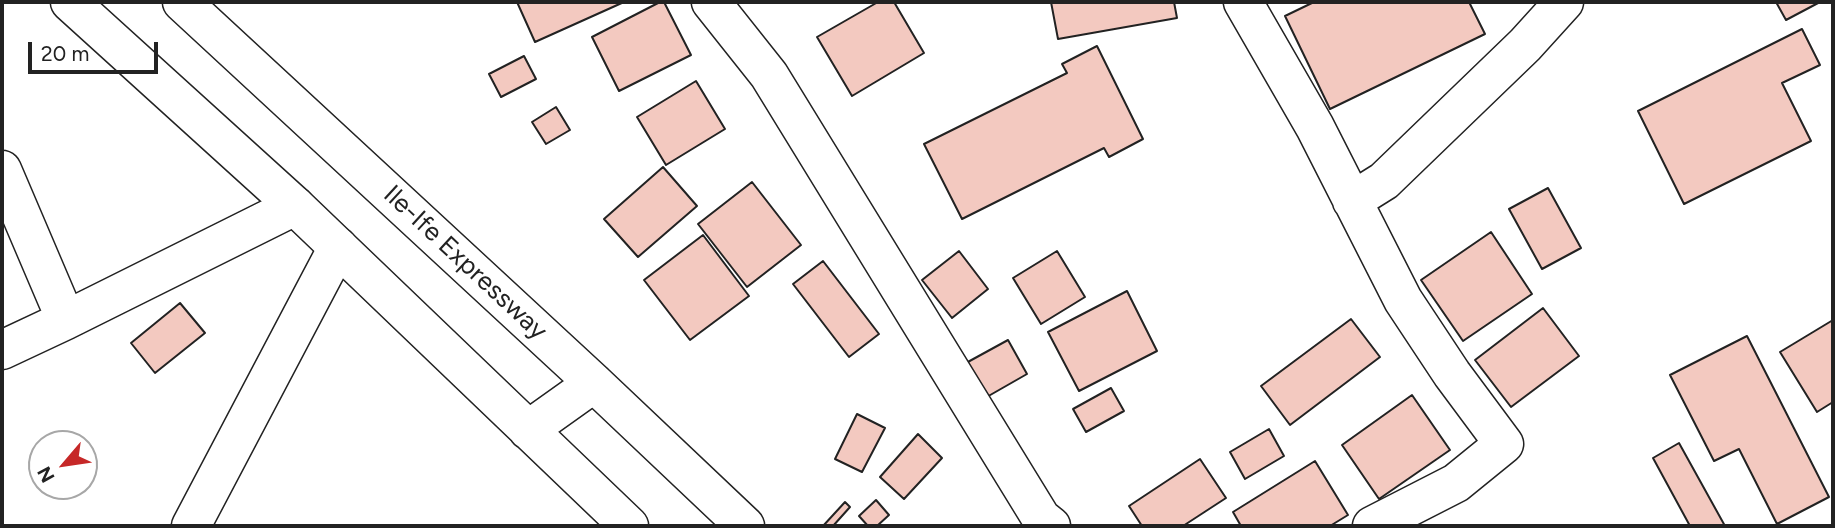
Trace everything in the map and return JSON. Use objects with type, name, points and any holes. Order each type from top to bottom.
[{"type":"street","points":[[70,2],[295,206],[629,526]]},
{"type":"street","name":"Ile-Ife Expressway","points":[[182,2],[745,526]]},
{"type":"street","points":[[711,2],[769,75],[1041,517],[1051,526]]},
{"type":"street","points":[[1243,2],[1315,127],[1403,300],[1452,374],[1504,443],[1456,484],[1372,526]]},
{"type":"street","points":[[1352,201],[1384,181],[1525,45],[1564,2]]},
{"type":"street","points":[[2,170],[66,320]]},
{"type":"street","points":[[2,350],[295,206]]},
{"type":"street","points":[[191,526],[338,247]]},
{"type":"street","points":[[528,430],[594,383]]},
{"type":"building","points":[[517,2],[624,2],[535,42]]},
{"type":"building","points":[[664,2],[691,55],[619,91],[592,37]]},
{"type":"building","points":[[878,2],[894,2],[924,53],[852,96],[817,37]]},
{"type":"building","points":[[1051,2],[1174,2],[1177,18],[1058,39]]},
{"type":"building","points":[[1314,2],[1469,2],[1485,34],[1330,109],[1285,16]]},
{"type":"building","points":[[1776,2],[1820,2],[1786,20]]},
{"type":"building","points":[[1802,29],[1820,65],[1782,83],[1811,141],[1684,204],[1638,111]]},
{"type":"building","points":[[1097,46],[1143,139],[1109,157],[1104,148],[962,219],[924,144],[1067,73],[1062,64]]},
{"type":"building","points":[[524,56],[536,79],[501,97],[489,74]]},
{"type":"building","points":[[696,81],[725,129],[666,165],[637,117]]},
{"type":"building","points":[[556,107],[570,130],[546,144],[532,122]]},
{"type":"building","points":[[663,167],[697,206],[638,257],[604,219]]},
{"type":"building","points":[[752,182],[801,245],[747,287],[698,224]]},
{"type":"building","points":[[1548,188],[1581,248],[1542,269],[1509,209]]},
{"type":"building","points":[[1491,232],[1532,294],[1463,341],[1421,280]]},
{"type":"building","points":[[703,235],[749,296],[690,340],[644,280]]},
{"type":"building","points":[[959,251],[988,289],[952,318],[922,280]]},
{"type":"building","points":[[1057,251],[1085,297],[1041,324],[1013,278]]},
{"type":"building","points":[[823,261],[879,334],[849,357],[793,284]]},
{"type":"building","points":[[1127,291],[1157,351],[1079,391],[1048,332]]},
{"type":"building","points":[[180,303],[205,333],[155,373],[131,343]]},
{"type":"building","points":[[1543,308],[1579,356],[1511,407],[1475,360]]},
{"type":"building","points":[[1351,319],[1380,357],[1290,425],[1261,386]]},
{"type":"building","points":[[1833,320],[1833,402],[1817,412],[1780,352]]},
{"type":"building","points":[[1747,336],[1829,497],[1777,524],[1739,449],[1714,461],[1670,375]]},
{"type":"building","points":[[1008,340],[1027,374],[985,398],[966,363]]},
{"type":"building","points":[[1111,388],[1124,411],[1086,432],[1073,409]]},
{"type":"building","points":[[1412,395],[1450,450],[1379,499],[1342,445]]},
{"type":"building","points":[[857,414],[885,428],[862,472],[835,459]]},
{"type":"building","points":[[1269,429],[1284,456],[1245,479],[1230,452]]},
{"type":"building","points":[[918,434],[942,458],[904,499],[880,477]]},
{"type":"building","points":[[1679,443],[1725,526],[1690,526],[1653,458]]},
{"type":"building","points":[[1200,459],[1226,498],[1183,526],[1142,526],[1129,506]]},
{"type":"building","points":[[1315,461],[1348,515],[1330,526],[1241,526],[1233,512]]},
{"type":"building","points":[[876,500],[889,515],[877,526],[868,526],[859,516]]},
{"type":"building","points":[[845,502],[850,507],[833,526],[823,526]]}]
